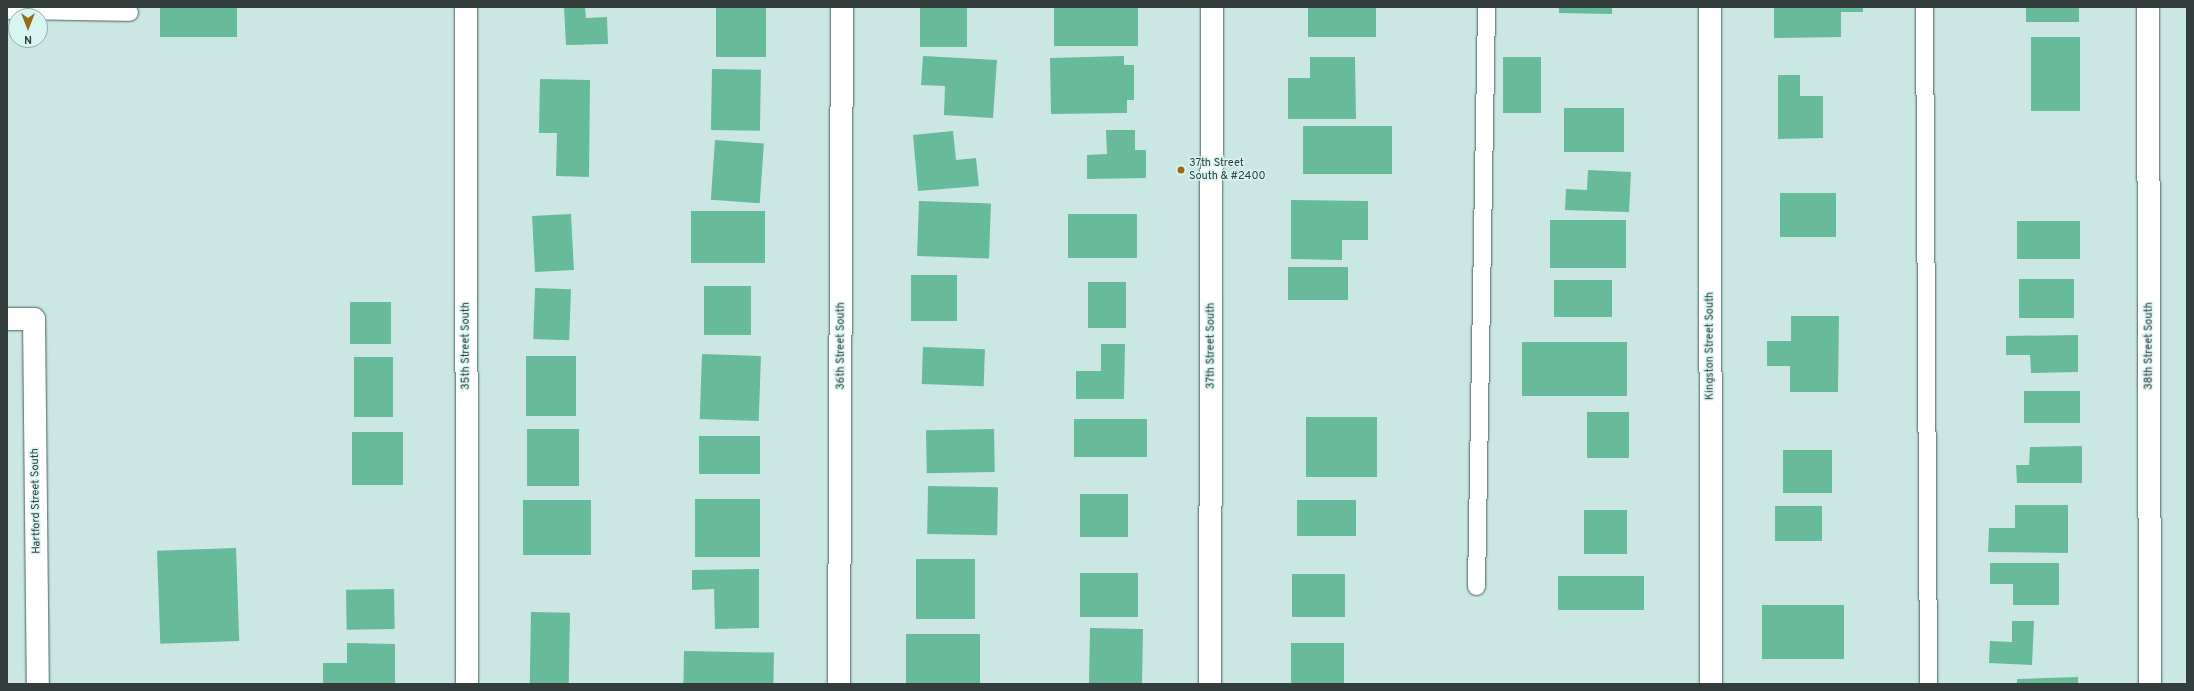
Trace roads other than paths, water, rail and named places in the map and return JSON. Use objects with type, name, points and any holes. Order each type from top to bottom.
[{"type":"street","name":"35th Street South","points":[[466,7],[467,684]]},
{"type":"street","name":"36th Street South","points":[[839,684],[842,7]]},
{"type":"street","name":"37th Street South","points":[[1210,684],[1212,7]]},
{"type":"street","name":"Kingston Street South","points":[[1710,7],[1710,684]]},
{"type":"street","name":"38th Street South","points":[[2148,7],[2150,684]]},
{"type":"street","name":"Hartford Street South","points":[[7,319],[34,319],[38,684]]},
{"type":"lane","points":[[1476,586],[1486,7]]},
{"type":"lane","points":[[1924,7],[1928,684]]},
{"type":"lane","points":[[7,10],[129,12]]},
{"type":"place","name":"37th Street South & #2400","points":[[1181,170]]}]
